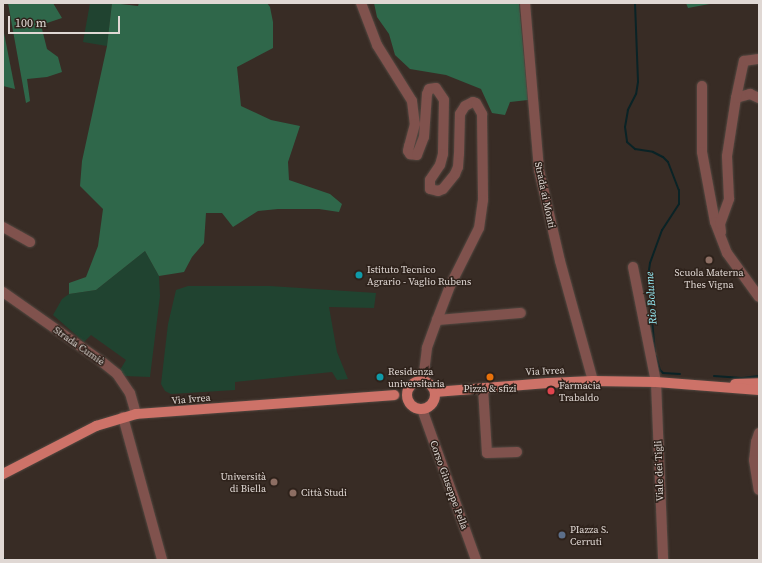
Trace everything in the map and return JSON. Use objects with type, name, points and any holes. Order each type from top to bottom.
[{"type":"main road","points":[[422,381],[431,384],[435,392],[434,402],[431,406],[422,409],[417,409],[399,395],[408,390],[414,383],[422,381]]},
{"type":"main road","name":"Via Ivrea","points":[[435,392],[593,381],[656,382],[713,386],[743,390],[759,390]]},
{"type":"main road","name":"Via Ivrea","points":[[713,386],[759,383]]},
{"type":"main road","name":"Via Ivrea","points":[[3,474],[78,434],[96,426],[136,414],[399,395]]},
{"type":"street","points":[[361,3],[377,45],[412,101],[415,124],[408,151],[410,154],[417,155],[424,137],[427,94],[429,89],[436,88],[444,100],[443,154],[440,165],[430,180],[430,189],[438,191],[443,189],[455,174],[458,166],[460,114],[465,106],[472,102],[476,103],[482,114],[483,200],[480,228],[450,286],[437,320],[427,348],[422,381]]},
{"type":"street","points":[[366,15],[367,3]]},
{"type":"street","name":"Strada ai Monti","points":[[525,3],[539,170],[560,261],[593,381]]},
{"type":"street","points":[[722,245],[720,224],[729,199],[727,156],[736,98],[744,60],[759,59]]},
{"type":"street","points":[[702,86],[703,161],[715,222],[722,245],[759,297]]},
{"type":"street","points":[[736,98],[750,94],[759,98]]},
{"type":"street","points":[[3,227],[30,242]]},
{"type":"street","points":[[633,267],[656,382]]},
{"type":"street","name":"Strada Cumiè","points":[[3,292],[112,370],[127,386],[136,414]]},
{"type":"street","points":[[437,320],[521,313]]},
{"type":"street","name":"Viale dei Tigli","points":[[656,382],[663,560]]},
{"type":"street","points":[[483,388],[487,453],[517,452]]},
{"type":"street","name":"Corso Giuseppe Pella","points":[[422,409],[476,560]]},
{"type":"street","points":[[123,418],[162,560]]},
{"type":"street","points":[[759,433],[756,442],[754,460],[759,490]]},
{"type":"green space","points":[[8,3],[53,3],[62,18],[41,25],[47,49],[58,57],[62,72],[47,77],[27,79],[30,101],[26,103]]},
{"type":"green space","points":[[90,3],[112,3],[107,46],[83,42]]},
{"type":"green space","points":[[112,3],[138,6],[139,3],[267,3],[270,7],[273,22],[273,48],[237,67],[241,106],[271,120],[300,126],[288,162],[289,180],[330,194],[342,204],[339,212],[319,209],[278,209],[258,211],[233,227],[222,213],[206,213],[204,243],[192,257],[184,272],[159,276],[145,251],[96,290],[69,294],[69,283],[86,277],[98,246],[103,209],[80,186],[82,161],[107,46]]},
{"type":"green space","points":[[374,3],[519,3],[528,100],[510,102],[505,115],[492,113],[481,89],[446,75],[410,69],[395,55],[389,34],[377,17]]},
{"type":"green space","points":[[686,3],[715,3],[688,8]]},
{"type":"green space","points":[[4,33],[15,89],[3,86]]},
{"type":"green space","points":[[145,251],[159,276],[160,296],[150,377],[124,376],[120,370],[126,360],[91,335],[84,342],[53,315],[62,299],[69,294],[96,290]]},
{"type":"green space","points":[[188,286],[270,286],[376,293],[374,308],[329,307],[337,352],[348,379],[337,380],[332,372],[235,382],[235,390],[171,394],[165,391],[161,384],[168,324],[176,290]]},
{"type":"waterway","name":"Rio Bolume","points":[[635,3],[638,82],[636,94],[628,110],[625,127],[627,142],[635,149],[653,152],[663,157],[668,162],[679,190],[679,204],[662,230],[650,263],[648,277],[655,352]]},
{"type":"waterway","name":"Rio Bolume","points":[[656,356],[660,370],[663,373],[680,374]]},
{"type":"waterway","name":"Rio Bolume","points":[[714,376],[742,378],[759,376]]},
{"type":"place","name":"Scuola Materna Thes Vigna","points":[[709,260]]},
{"type":"place","name":"Istituto Tecnico Agrario - Vaglio Rubens","points":[[359,275]]},
{"type":"place","name":"Residenza universitaria","points":[[380,377]]},
{"type":"place","name":"Pizza & sfizi","points":[[490,377]]},
{"type":"place","name":"Farmacia Trabaldo","points":[[551,391]]},
{"type":"place","name":"Università di Biella","points":[[274,482]]},
{"type":"place","name":"Città Studi","points":[[293,493]]},
{"type":"place","name":"PIazza S. Cerruti","points":[[562,535]]}]
